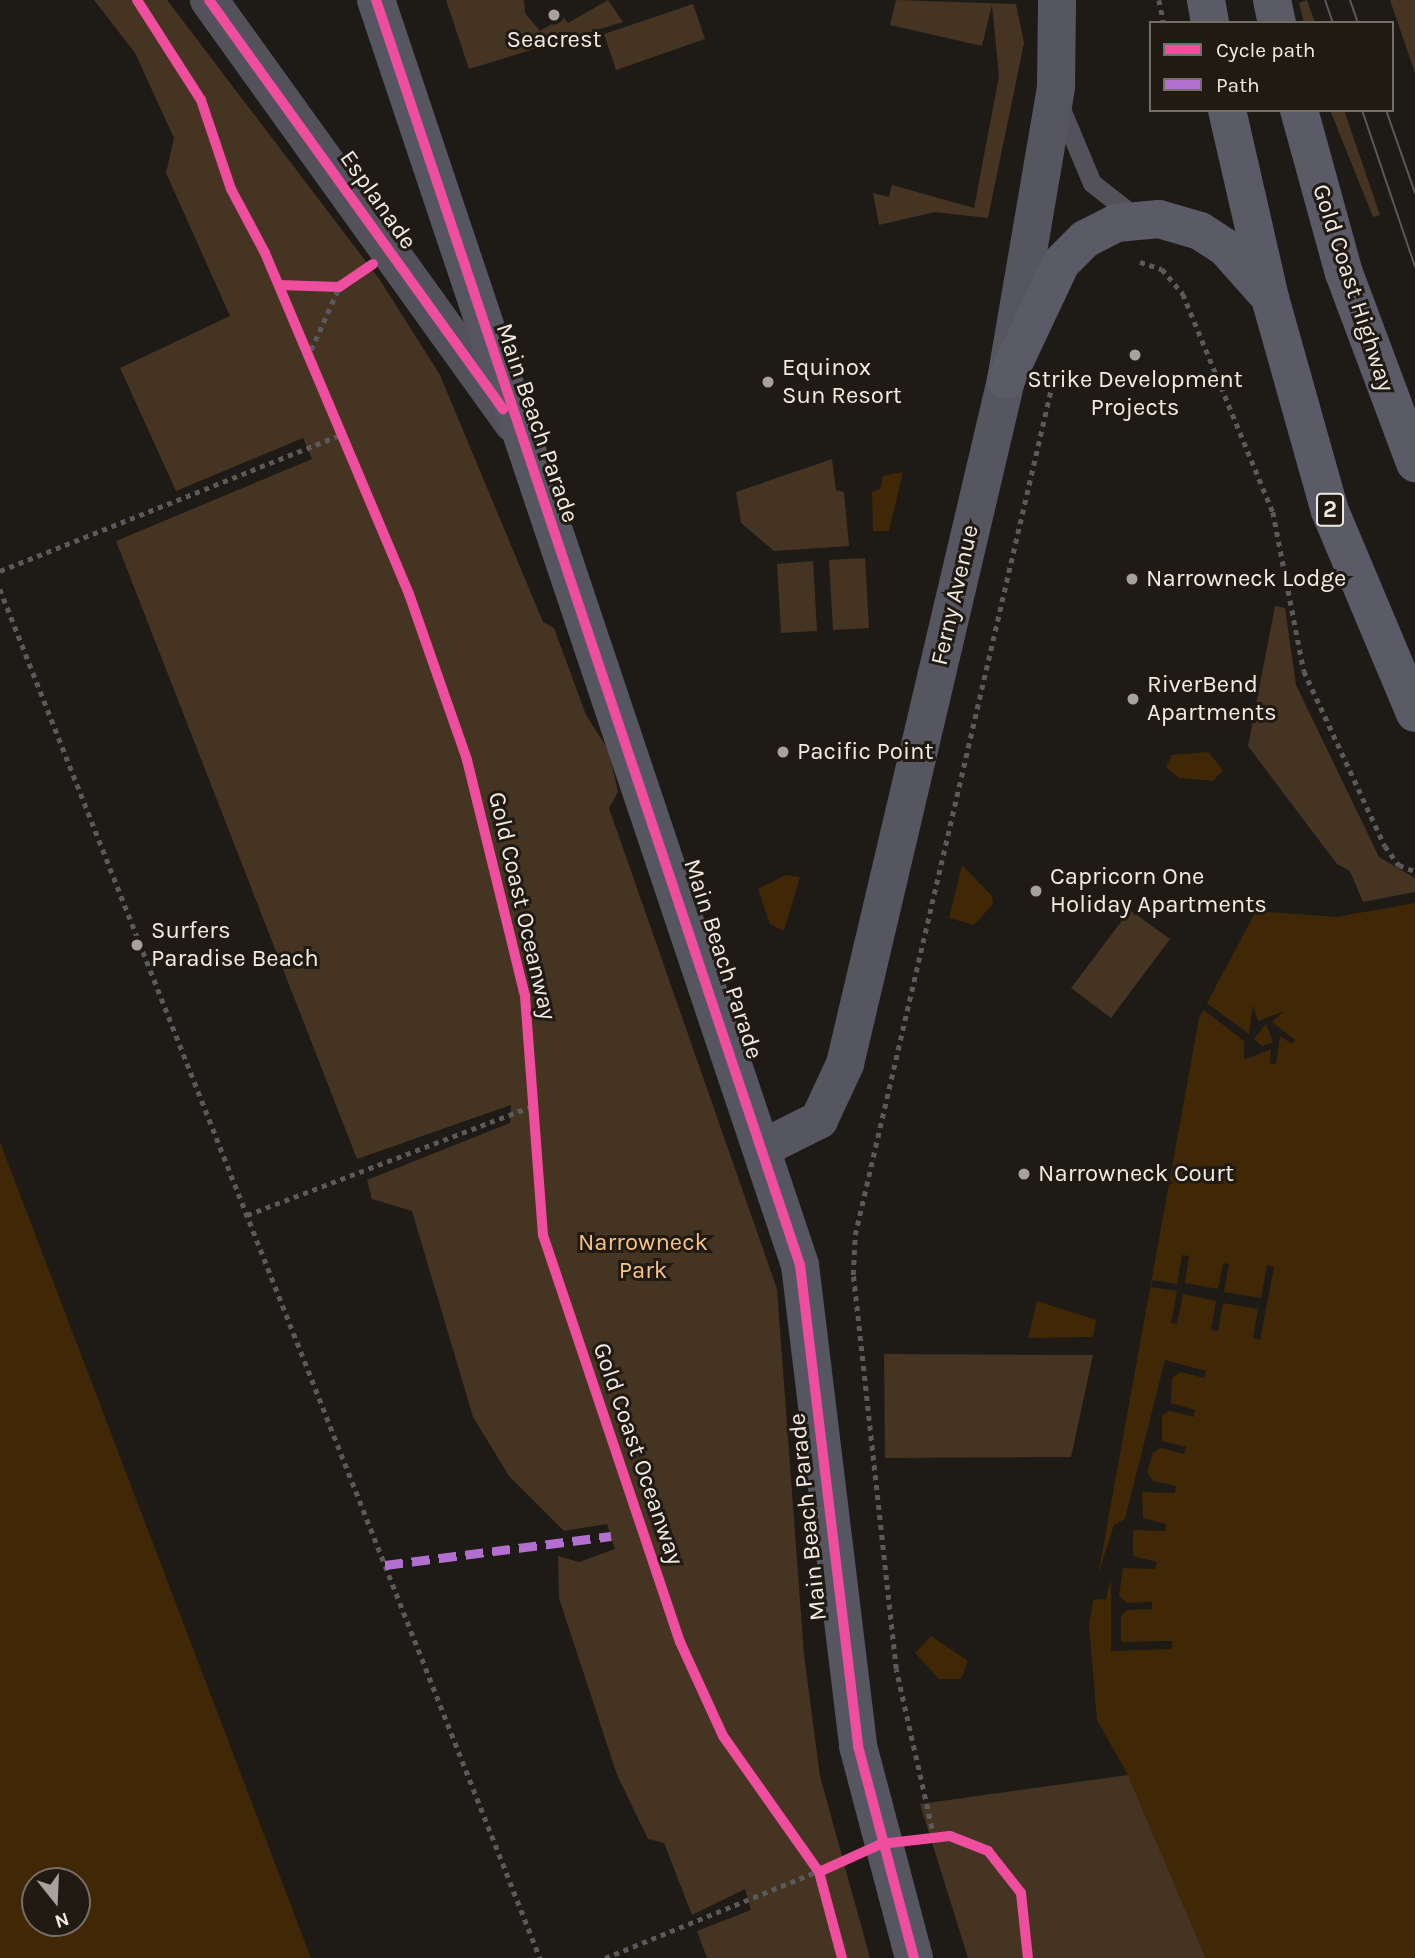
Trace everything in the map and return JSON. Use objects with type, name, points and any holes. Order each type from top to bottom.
[{"type":"highway","points":[[1206,0],[1210,21]]},
{"type":"highway","points":[[1272,0],[1277,21]]},
{"type":"highway","name":"2","points":[[1227,112],[1270,298],[1330,511],[1415,713]]},
{"type":"highway","name":"Gold Coast Highway","points":[[1300,112],[1344,272],[1415,463]]},
{"type":"highway","points":[[1006,380],[1061,263],[1101,230],[1144,218],[1215,240],[1270,298]]},
{"type":"street","name":"Esplanade","points":[[209,0],[513,423]]},
{"type":"street","name":"Main Beach Parade","points":[[376,0],[513,423],[763,1148],[800,1265],[840,1629],[881,1844],[914,1958]]},
{"type":"street","name":"Ferny Avenue","points":[[763,1148],[819,1120],[841,1076],[1006,380],[1056,86],[1057,0]]},
{"type":"lane","points":[[1056,86],[1074,149],[1092,183],[1119,209],[1144,218]]},
{"type":"path","points":[[1159,0],[1164,21]]},
{"type":"path","points":[[1128,261],[1162,269],[1183,294],[1273,512],[1304,671],[1385,846],[1399,865],[1415,871]]},
{"type":"path","points":[[309,365],[339,287],[362,272]]},
{"type":"path","points":[[286,303],[276,279],[339,287]]},
{"type":"path","points":[[299,342],[309,365]]},
{"type":"path","points":[[934,1838],[897,1669],[853,1275],[855,1235],[1058,359]]},
{"type":"path","points":[[0,571],[340,435]]},
{"type":"path","points":[[0,589],[540,1958]]},
{"type":"path","points":[[533,1092],[534,1120]]},
{"type":"path","points":[[247,1215],[533,1106]]},
{"type":"path","points":[[605,1958],[815,1868],[881,1844],[950,1836],[988,1851],[1021,1893],[1027,1958]]},
{"type":"path","points":[[815,1868],[822,1884]]},
{"type":"green space","name":"Narrowneck Park","points":[[94,0],[167,0],[380,280],[440,375],[543,622],[554,628],[586,715],[609,751],[618,792],[609,808],[777,1289],[804,1655],[820,1776],[870,1958],[707,1958],[697,1931],[751,1910],[745,1889],[692,1915],[664,1843],[648,1839],[617,1775],[559,1598],[558,1556],[579,1562],[615,1549],[607,1524],[564,1531],[509,1476],[473,1417],[412,1211],[372,1199],[367,1180],[510,1123],[511,1105],[357,1159],[116,541],[312,459],[303,438],[176,491],[120,368],[230,316],[166,173],[174,138],[135,53]]},
{"type":"green space","points":[[446,0],[524,0],[525,13],[540,31],[563,17],[568,23],[608,0],[623,22],[469,69]]},
{"type":"green space","points":[[896,0],[1016,4],[1024,43],[988,218],[935,212],[879,225],[873,193],[889,197],[892,185],[974,208],[999,76],[992,5],[982,46],[890,25]]},
{"type":"green space","points":[[1307,0],[1314,21],[1304,21],[1299,3]]},
{"type":"green space","points":[[1390,0],[1415,0],[1415,73]]},
{"type":"green space","points":[[693,4],[705,39],[616,70],[604,34]]},
{"type":"green space","points":[[1331,112],[1345,112],[1380,215],[1373,217]]},
{"type":"green space","points":[[832,459],[836,490],[844,492],[849,546],[774,551],[741,523],[736,492]]},
{"type":"green space","points":[[865,558],[869,628],[833,630],[829,560]]},
{"type":"green space","points":[[813,561],[817,631],[781,633],[777,564]]},
{"type":"green space","points":[[1275,606],[1285,608],[1296,685],[1379,857],[1415,878],[1415,892],[1363,902],[1350,871],[1337,864],[1248,746]]},
{"type":"green space","points":[[1130,910],[1170,939],[1111,1018],[1071,988]]},
{"type":"green space","points":[[884,1354],[1093,1355],[1071,1457],[885,1458]]},
{"type":"green space","points":[[1128,1775],[1206,1958],[968,1958],[920,1804]]},
{"type":"shaded area","points":[[903,472],[889,531],[873,531],[872,492],[880,489],[883,476]]},
{"type":"shaded area","points":[[1208,752],[1223,770],[1213,781],[1179,778],[1166,767],[1172,755]]},
{"type":"shaded area","points":[[962,865],[992,896],[993,904],[974,925],[949,918]]},
{"type":"shaded area","points":[[786,875],[800,877],[784,931],[770,924],[758,889]]},
{"type":"shaded area","points":[[1415,903],[1415,1958],[1206,1958],[1128,1775],[1097,1720],[1089,1625],[1199,1018],[1256,911],[1336,917]]},
{"type":"shaded area","points":[[0,1142],[311,1958],[0,1958]]},
{"type":"shaded area","points":[[1037,1301],[1096,1320],[1093,1337],[1028,1338]]},
{"type":"shaded area","points":[[931,1636],[968,1661],[961,1679],[939,1679],[915,1653]]},
{"type":"pier","points":[[1204,1001],[1249,1034],[1253,1005],[1258,1021],[1284,1011],[1272,1022],[1295,1040],[1292,1044],[1280,1036],[1276,1064],[1270,1064],[1271,1049],[1244,1060],[1244,1041],[1201,1008]],"holes":[[[1266,1024],[1273,1042],[1262,1046],[1254,1039]]]},
{"type":"pier","points":[[1182,1255],[1189,1256],[1185,1283],[1218,1289],[1223,1263],[1229,1264],[1224,1292],[1261,1298],[1267,1265],[1274,1267],[1260,1340],[1253,1338],[1258,1309],[1223,1303],[1218,1331],[1211,1330],[1216,1301],[1183,1294],[1177,1324],[1171,1323],[1177,1291],[1151,1287],[1152,1280],[1177,1284]]},
{"type":"pier","points":[[1165,1360],[1206,1371],[1204,1378],[1180,1372],[1172,1378],[1171,1403],[1195,1410],[1194,1417],[1170,1411],[1162,1415],[1162,1441],[1186,1447],[1184,1454],[1161,1448],[1153,1453],[1147,1472],[1153,1481],[1176,1486],[1175,1493],[1142,1492],[1143,1518],[1166,1524],[1165,1531],[1133,1530],[1133,1556],[1157,1562],[1155,1569],[1123,1568],[1119,1596],[1127,1603],[1152,1602],[1152,1609],[1127,1610],[1121,1616],[1121,1642],[1172,1641],[1172,1649],[1111,1651],[1111,1579],[1106,1599],[1090,1600],[1114,1525],[1125,1519]]},
{"type":"tram line","points":[[1325,0],[1332,21]]},
{"type":"tram line","points":[[1350,0],[1357,21]]},
{"type":"tram line","points":[[1363,112],[1415,267]]},
{"type":"tram line","points":[[1387,112],[1415,193]]},
{"type":"marked path","points":[[385,1565],[611,1536]]},
{"type":"cycle path","name":"Gold Coast Oceanway","points":[[137,0],[201,100],[231,189],[265,253],[409,594],[467,760],[525,996],[543,1235],[680,1642],[723,1736],[819,1872],[842,1958]]},
{"type":"cycle path","points":[[209,0],[503,409]]},
{"type":"cycle path","points":[[376,0],[800,1265],[858,1746],[914,1958]]},
{"type":"cycle path","points":[[279,285],[339,287],[373,264]]},
{"type":"cycle path","points":[[819,1872],[881,1844],[950,1836],[988,1851],[1021,1893],[1028,1958]]},
{"type":"place","name":"Seacrest","points":[[554,15]]},
{"type":"place","name":"Strike Development Projects","points":[[1135,355]]},
{"type":"place","name":"Equinox Sun Resort","points":[[768,382]]},
{"type":"place","name":"Narrowneck Lodge","points":[[1132,579]]},
{"type":"place","name":"RiverBend Apartments","points":[[1133,699]]},
{"type":"place","name":"Pacific Point","points":[[783,752]]},
{"type":"place","name":"Capricorn One Holiday Apartments","points":[[1036,891]]},
{"type":"place","name":"Surfers Paradise Beach","points":[[137,945]]},
{"type":"place","name":"Narrowneck Court","points":[[1024,1174]]}]
